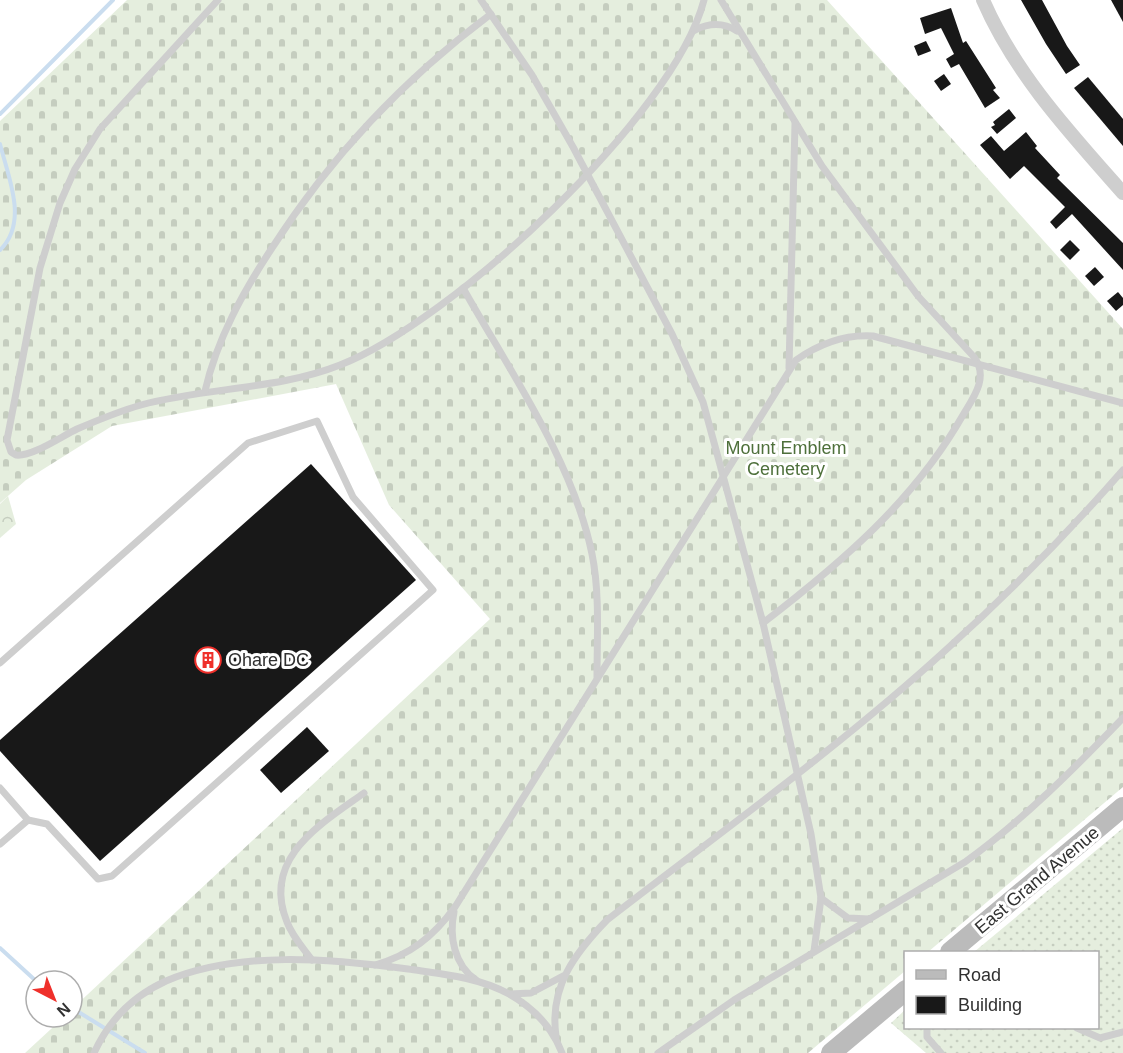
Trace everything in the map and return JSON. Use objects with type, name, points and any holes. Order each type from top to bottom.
[{"type":"main road","name":"East Grand Avenue","points":[[952,951],[1123,807]]},
{"type":"main road","points":[[831,1053],[904,992]]},
{"type":"street","points":[[983,0],[994,23],[1042,100],[1123,193]]},
{"type":"lane","points":[[218,0],[100,129],[71,177],[60,203],[40,268],[8,447],[11,452],[22,456],[80,428],[138,406],[205,391],[293,380],[341,365],[390,340],[463,288],[588,174],[635,120],[695,30],[704,0]]},
{"type":"lane","points":[[481,0],[532,75],[588,174],[691,372],[703,402],[763,623],[811,834],[821,898],[814,951]]},
{"type":"lane","points":[[721,0],[822,166],[889,259],[940,322],[979,363],[980,384],[974,397],[951,436],[904,500],[855,548],[763,623]]},
{"type":"lane","points":[[205,391],[217,348],[232,316],[262,262],[313,188],[361,130],[402,88],[491,14]]},
{"type":"lane","points":[[695,30],[703,26],[719,24],[730,27],[741,34]]},
{"type":"lane","points":[[789,368],[795,123]]},
{"type":"lane","points":[[463,288],[561,467],[587,533],[595,581],[597,679]]},
{"type":"lane","points":[[375,965],[415,949],[438,929],[455,907],[789,368],[818,346],[860,336],[888,339],[1123,403]]},
{"type":"lane","points":[[0,663],[248,443],[317,421],[353,497],[433,590],[112,876],[98,879],[47,824],[28,820],[0,788]]},
{"type":"lane","points":[[556,1036],[556,999],[563,976],[584,945],[607,920],[797,773],[947,650],[1036,564],[1123,470]]},
{"type":"lane","points":[[658,1053],[702,1020],[943,876],[990,844],[1054,786],[1123,718]]},
{"type":"lane","points":[[312,960],[287,923],[282,902],[283,879],[290,857],[316,826],[364,794]]},
{"type":"lane","points":[[1,841],[28,820]]},
{"type":"lane","points":[[821,898],[848,918],[871,919]]},
{"type":"lane","points":[[455,907],[452,930],[456,952],[465,970],[478,981]]},
{"type":"lane","points":[[94,1053],[113,1020],[135,1000],[164,982],[207,967],[236,963],[312,960],[375,965],[478,981],[510,994],[547,1024],[556,1036],[562,1053]]},
{"type":"lane","points":[[510,994],[531,993],[563,976]]},
{"type":"lane","points":[[927,1029],[927,1037],[941,1053]]},
{"type":"lane","points":[[1079,1029],[1100,1038],[1123,1032]]},
{"type":"green space","name":"Mount Emblem Cemetery","points":[[127,0],[827,0],[1123,329],[1123,787],[929,951],[904,951],[904,972],[808,1053],[25,1053],[51,1029],[84,1029],[84,998],[490,619],[389,505],[336,384],[112,426],[26,480],[0,503],[0,121]]},
{"type":"green space","points":[[8,496],[16,524],[0,538],[0,504]]},
{"type":"green space","points":[[1123,828],[1123,1053],[926,1053],[891,1023],[904,1011],[904,1029],[1099,1029],[1099,951],[975,951]]},
{"type":"building","points":[[1021,0],[1042,0],[1080,65],[1066,74]]},
{"type":"building","points":[[1111,0],[1123,0],[1123,22]]},
{"type":"building","points":[[951,8],[963,43],[966,41],[996,88],[993,90],[1000,98],[985,108],[959,64],[951,68],[946,59],[954,54],[941,28],[925,34],[920,18]]},
{"type":"building","points":[[926,41],[931,51],[918,56],[914,46]]},
{"type":"building","points":[[944,74],[951,84],[941,91],[934,81]]},
{"type":"building","points":[[1088,77],[1123,119],[1123,146],[1074,88]]},
{"type":"building","points":[[1009,109],[1016,118],[997,134],[991,127],[995,125],[993,122]]},
{"type":"building","points":[[1026,132],[1037,146],[1035,148],[1060,175],[1057,178],[1123,243],[1123,270],[1072,214],[1056,229],[1050,222],[1065,207],[1024,166],[1010,179],[980,145],[991,136],[1004,151]]},
{"type":"building","points":[[1070,240],[1080,250],[1070,260],[1060,250]]},
{"type":"building","points":[[1095,267],[1104,277],[1094,286],[1085,276]]},
{"type":"building","points":[[1118,292],[1123,298],[1123,305],[1116,311],[1107,301]]},
{"type":"building","name":"Ohare DC","points":[[311,464],[416,580],[100,861],[0,751],[0,740]]},
{"type":"building","points":[[307,727],[329,751],[281,793],[260,770]]},
{"type":"waterway","points":[[0,114],[113,0]]},
{"type":"waterway","points":[[0,144],[11,185],[15,213],[9,239],[0,250]]},
{"type":"waterway","points":[[0,948],[24,970]]},
{"type":"waterway","points":[[84,1015],[145,1053]]},
{"type":"place","name":"Ohare DC","points":[[208,660]]}]
